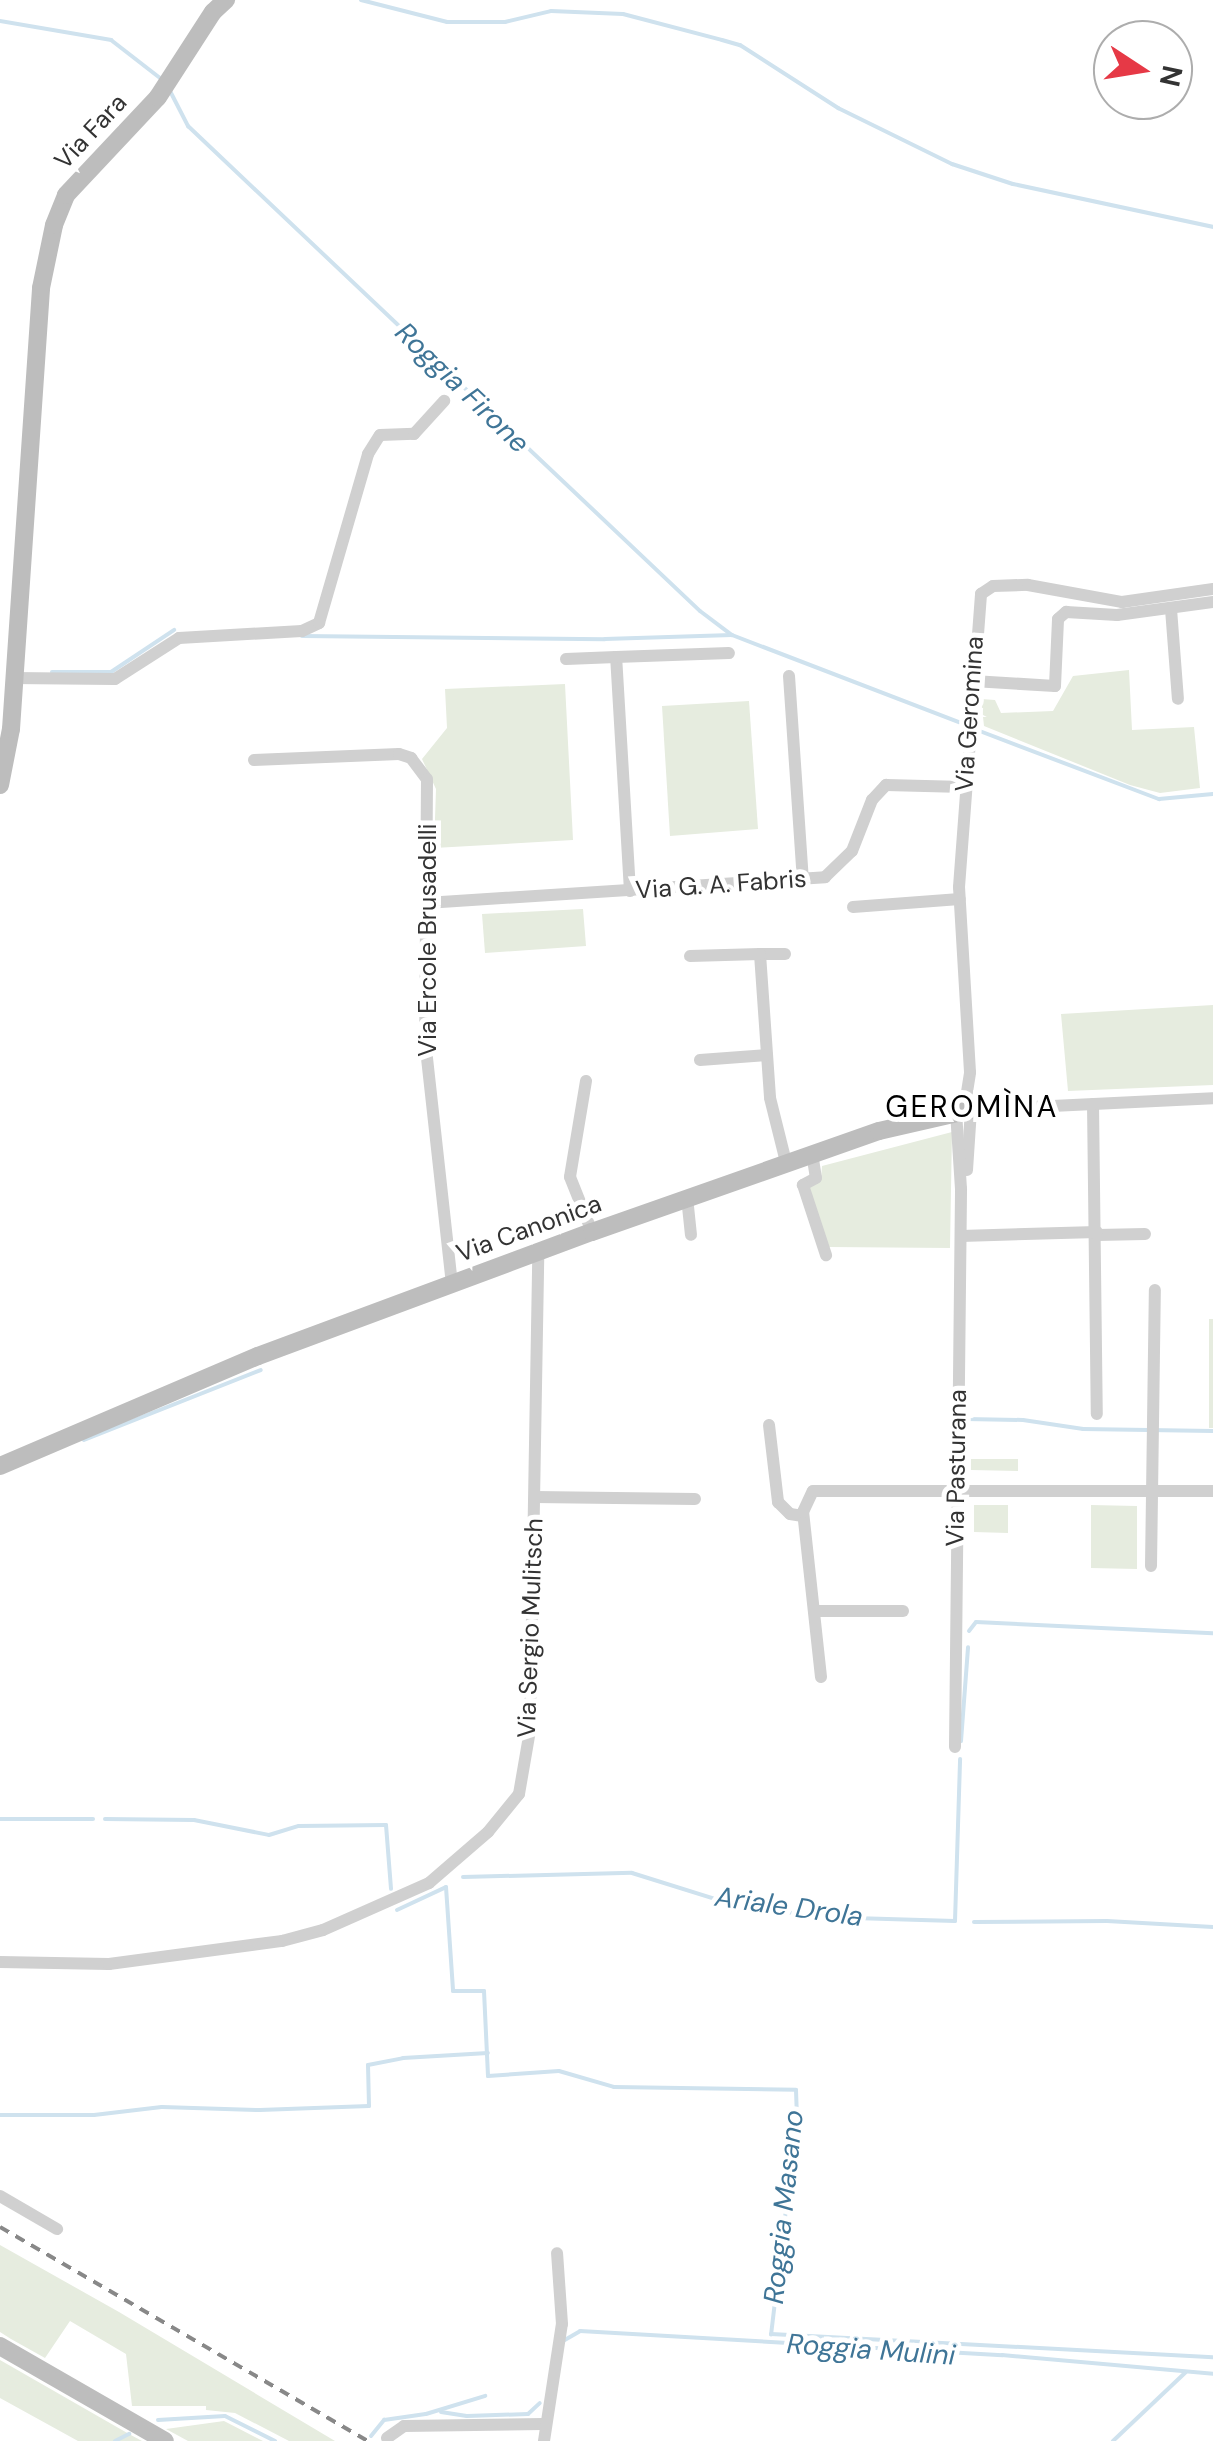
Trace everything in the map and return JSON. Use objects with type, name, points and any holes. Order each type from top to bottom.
[{"type":"street","name":"Via Fara","points":[[0,785],[12,678],[40,288],[54,225],[66,195],[158,97],[213,12],[226,0]]},
{"type":"street","points":[[12,678],[115,680],[179,638],[302,631],[319,623],[368,454],[380,435],[414,434],[444,400]]},
{"type":"street","name":"Via Geromina","points":[[968,1110],[970,1072],[960,899],[978,600],[993,586],[1046,586],[1122,602],[1213,589]]},
{"type":"street","points":[[973,681],[1055,686],[1058,619],[1066,612],[1117,615],[1213,602]]},
{"type":"street","points":[[1171,609],[1178,699]]},
{"type":"street","points":[[566,659],[729,653]]},
{"type":"street","points":[[616,656],[630,891]]},
{"type":"street","points":[[789,676],[803,879]]},
{"type":"street","name":"Via Ercole Brusadelli","points":[[254,760],[388,753],[411,758],[427,779],[425,1040],[452,1284]]},
{"type":"street","name":"Via G. A. Fabris","points":[[426,903],[825,877],[852,852],[872,800],[886,785],[964,788]]},
{"type":"street","points":[[854,907],[960,899]]},
{"type":"street","points":[[760,954],[770,1098],[786,1162]]},
{"type":"street","points":[[690,956],[785,954]]},
{"type":"street","points":[[700,1060],[766,1055]]},
{"type":"street","points":[[586,1081],[570,1176],[592,1232]]},
{"type":"street","name":"Via Canonica","points":[[0,1466],[258,1356],[812,1153],[968,1110],[1213,1098]]},
{"type":"street","points":[[1093,1104],[1097,1414]]},
{"type":"street","name":"Via Pasturana","points":[[955,1747],[960,1236],[968,1110]]},
{"type":"street","points":[[812,1153],[816,1178],[802,1185],[826,1256]]},
{"type":"street","points":[[687,1198],[691,1234]]},
{"type":"street","points":[[960,1236],[1145,1234]]},
{"type":"street","name":"Via Sergio Mulitsch","points":[[0,1962],[109,1964],[282,1942],[323,1930],[429,1883],[488,1832],[519,1794],[530,1730],[538,1252]]},
{"type":"street","points":[[1151,1566],[1155,1290]]},
{"type":"street","points":[[769,1425],[778,1502],[790,1514],[803,1516]]},
{"type":"street","points":[[821,1677],[803,1516],[807,1496],[820,1489],[1213,1491]]},
{"type":"street","points":[[535,1496],[695,1499]]},
{"type":"street","points":[[814,1610],[903,1611]]},
{"type":"street","points":[[0,2196],[56,2229]]},
{"type":"street","points":[[544,2441],[543,2424],[562,2324],[557,2254]]},
{"type":"street","points":[[0,2346],[165,2441]]},
{"type":"street","points":[[387,2438],[404,2426],[543,2424]]},
{"type":"shaded area","points":[[1129,670],[1132,730],[1194,727],[1200,788],[1160,793],[1130,785],[984,726],[981,699],[995,700],[1001,713],[1053,711],[1073,676]]},
{"type":"shaded area","points":[[565,684],[573,840],[434,848],[436,789],[422,759],[447,728],[445,689]]},
{"type":"shaded area","points":[[749,701],[758,829],[670,836],[662,706]]},
{"type":"shaded area","points":[[583,909],[586,946],[485,953],[482,914]]},
{"type":"shaded area","points":[[1213,1005],[1213,1085],[1068,1091],[1061,1014]]},
{"type":"shaded area","points":[[952,1132],[950,1248],[829,1247],[809,1188],[821,1179],[822,1166]]},
{"type":"shaded area","points":[[1209,1319],[1213,1319],[1213,1428],[1209,1428]]},
{"type":"shaded area","points":[[971,1459],[1018,1459],[1018,1471],[971,1470]]},
{"type":"shaded area","points":[[974,1505],[1008,1505],[1008,1533],[974,1532]]},
{"type":"shaded area","points":[[1091,1505],[1137,1506],[1137,1569],[1091,1568]]},
{"type":"shaded area","points":[[0,2245],[335,2441],[289,2441],[235,2413],[206,2410],[206,2406],[132,2406],[126,2354],[70,2321],[45,2358],[11,2339],[0,2332]]},
{"type":"shaded area","points":[[0,2360],[142,2441],[78,2441],[0,2398]]},
{"type":"shaded area","points":[[224,2421],[263,2441],[188,2441],[166,2429]]},
{"type":"waterway","points":[[361,0],[447,22],[505,22],[551,11],[623,14],[722,40],[740,45],[838,108],[952,164],[1013,184],[1213,227]]},
{"type":"waterway","name":"Roggia Firone","points":[[0,21],[111,40],[160,78]]},
{"type":"waterway","name":"Roggia Firone","points":[[169,89],[188,126],[700,611],[732,635],[959,722]]},
{"type":"waterway","points":[[52,672],[111,672],[174,630]]},
{"type":"waterway","points":[[302,636],[605,639],[732,635]]},
{"type":"waterway","name":"Roggia Firone","points":[[977,730],[1159,799],[1213,794]]},
{"type":"waterway","points":[[84,1440],[261,1370]]},
{"type":"waterway","points":[[966,1419],[1023,1420],[1083,1429],[1213,1431]]},
{"type":"waterway","name":"Ariale Drola","points":[[969,1631],[976,1622],[1213,1633]]},
{"type":"waterway","name":"Ariale Drola","points":[[961,1741],[968,1647]]},
{"type":"waterway","name":"Ariale Drola","points":[[463,1877],[632,1873],[728,1903],[820,1917],[955,1921],[960,1759]]},
{"type":"waterway","name":"Roggia Masano","points":[[0,1819],[93,1819]]},
{"type":"waterway","name":"Roggia Masano","points":[[105,1819],[194,1820],[269,1835],[299,1826],[386,1825],[391,1889]]},
{"type":"waterway","name":"Roggia Masano","points":[[397,1910],[446,1887],[453,1991],[484,1991],[488,2076],[559,2071],[614,2087],[796,2090],[797,2117],[771,2334],[1213,2357]]},
{"type":"waterway","points":[[974,1922],[1107,1921],[1213,1927]]},
{"type":"waterway","name":"Roggia Masano","points":[[0,2115],[94,2115],[162,2107],[260,2110],[369,2106],[368,2065],[403,2058],[488,2053]]},
{"type":"waterway","name":"Roggia Mulini","points":[[563,2341],[580,2331],[1002,2355],[1213,2374]]},
{"type":"waterway","points":[[1113,2441],[1186,2372]]},
{"type":"waterway","name":"Roggia Mulini","points":[[371,2436],[384,2420],[426,2414],[485,2396]]},
{"type":"waterway","name":"Roggia Mulini","points":[[441,2412],[467,2416],[528,2414],[540,2403]]},
{"type":"waterway","name":"Roggia Mulini","points":[[158,2420],[225,2416],[275,2441]]},
{"type":"waterway","name":"Roggia Mulini","points":[[115,2441],[129,2434]]},
{"type":"railway","points":[[0,2227],[368,2441]]},
{"type":"district","name":"GEROMÌNA","points":[[972,1107]]}]
